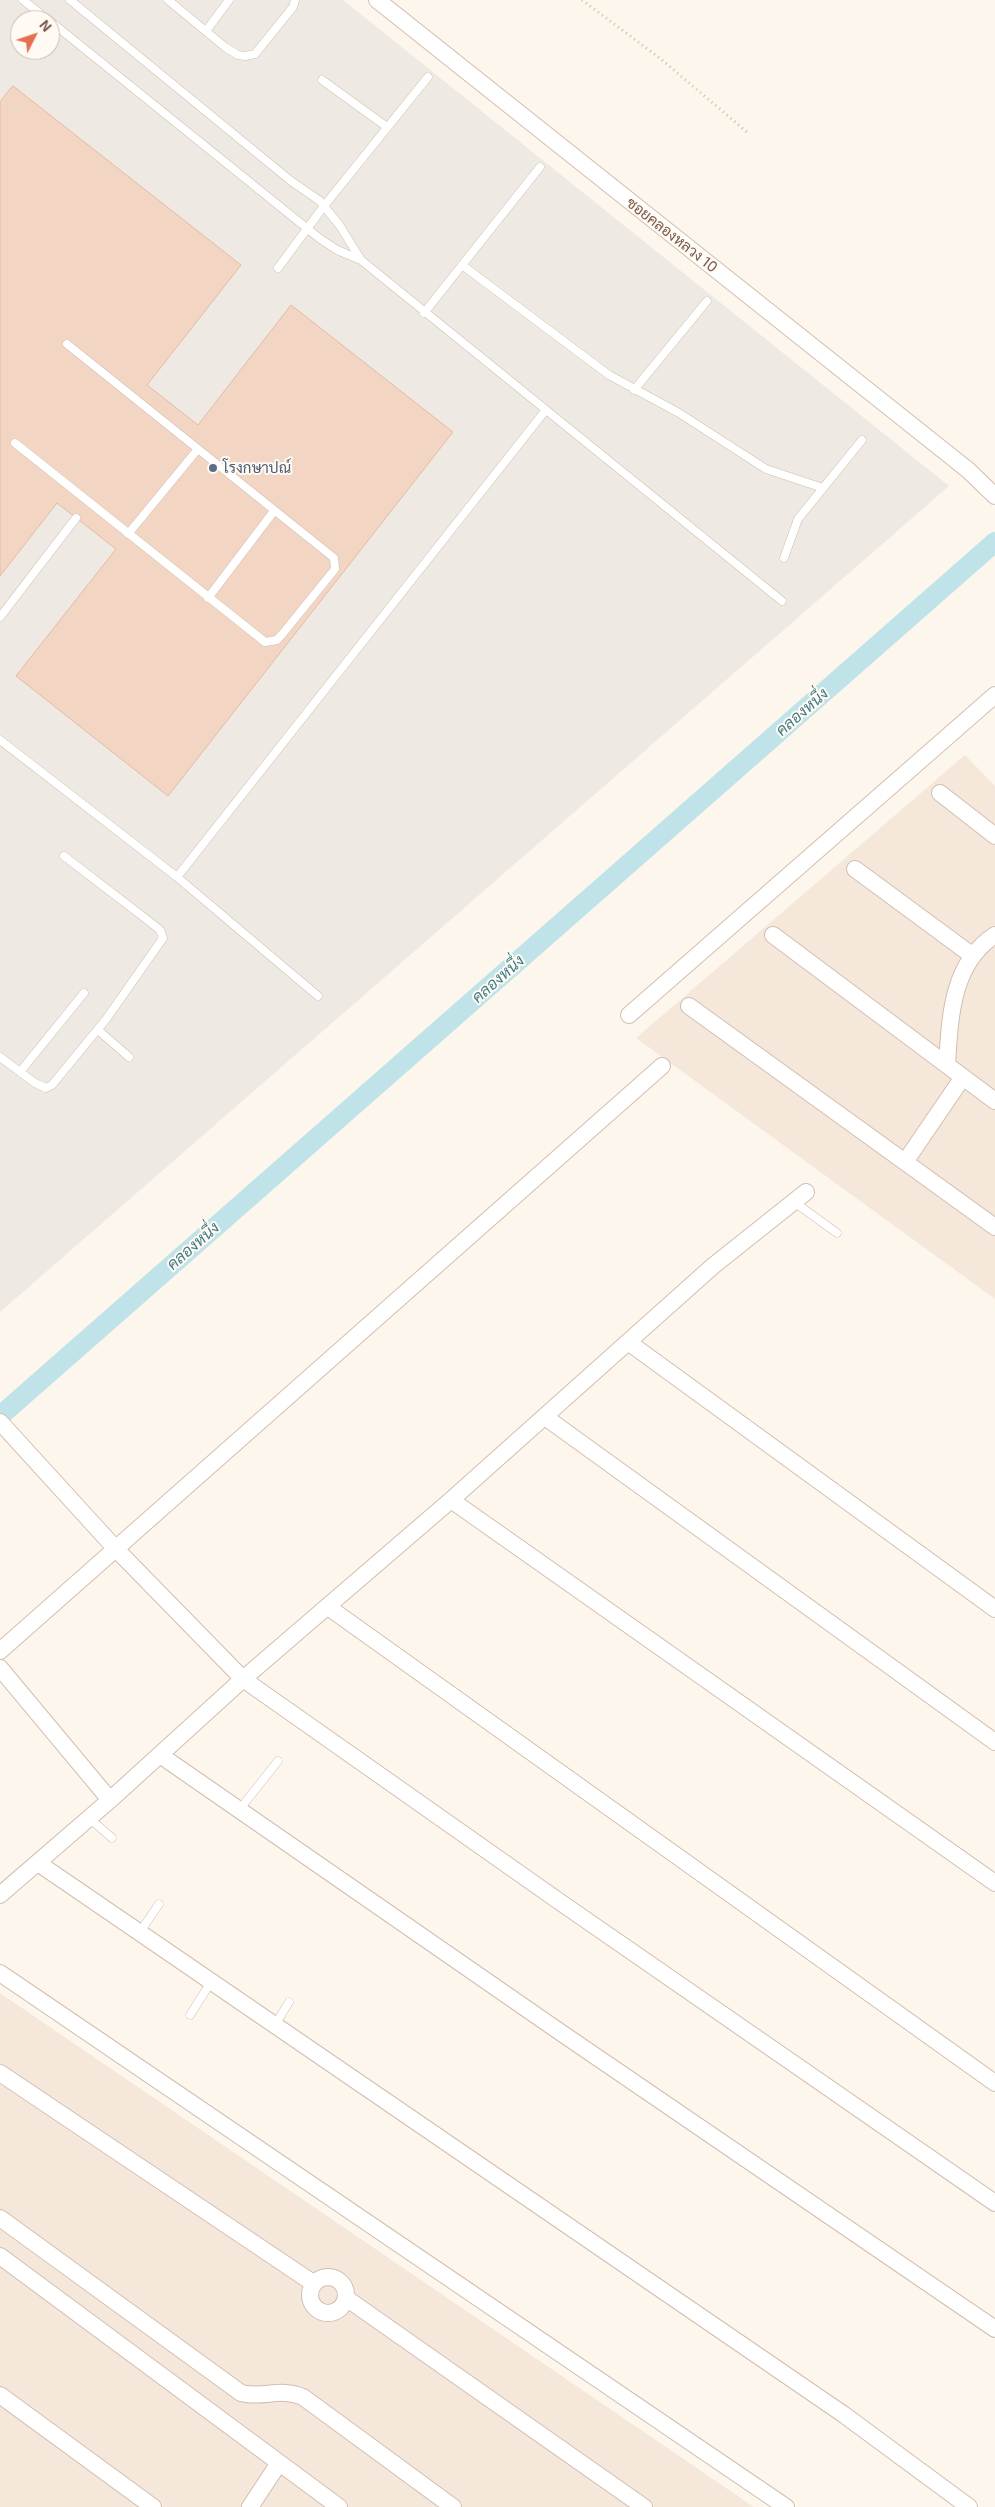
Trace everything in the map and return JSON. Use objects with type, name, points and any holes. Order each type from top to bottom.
[{"type":"street","name":"ซอยคลองหลวง 10","points":[[377,0],[968,470],[995,496]]},
{"type":"street","points":[[629,1015],[994,698]]},
{"type":"street","points":[[940,793],[995,836]]},
{"type":"street","points":[[855,869],[973,956]]},
{"type":"street","points":[[947,1065],[953,1000],[962,971],[981,944],[995,935]]},
{"type":"street","points":[[773,936],[995,1101]]},
{"type":"street","points":[[688,1006],[995,1227]]},
{"type":"street","points":[[0,1651],[662,1066]]},
{"type":"street","points":[[905,1162],[963,1078]]},
{"type":"street","points":[[0,1895],[110,1800],[243,1679],[328,1608],[451,1500],[713,1266],[800,1196]]},
{"type":"street","points":[[628,1342],[995,1609]]},
{"type":"street","points":[[545,1416],[995,1742]]},
{"type":"street","points":[[0,1422],[115,1548],[243,1679],[568,1908],[995,2203]]},
{"type":"street","points":[[451,1500],[995,1883]]},
{"type":"street","points":[[328,1608],[995,2083]]},
{"type":"street","points":[[0,1668],[110,1800]]},
{"type":"street","points":[[160,1755],[995,2329]]},
{"type":"street","points":[[38,1863],[843,2414],[969,2507]]},
{"type":"street","points":[[0,1973],[786,2507]]},
{"type":"street","points":[[0,2074],[313,2283]]},
{"type":"street","points":[[0,2218],[241,2393],[254,2396],[290,2391],[303,2397],[453,2507]]},
{"type":"street","points":[[0,2256],[339,2507]]},
{"type":"street","points":[[324,2277],[335,2279],[344,2287],[346,2298],[340,2309],[335,2312],[323,2313],[317,2310],[310,2301],[310,2289],[313,2283],[324,2277]]},
{"type":"street","points":[[346,2298],[644,2507]]},
{"type":"street","points":[[0,2395],[153,2507]]},
{"type":"street","points":[[250,2507],[280,2463]]},
{"type":"lane","points":[[70,0],[324,206],[340,226],[361,260]]},
{"type":"lane","points":[[168,0],[238,55],[255,54],[293,6],[295,0]]},
{"type":"lane","points":[[206,31],[230,0]]},
{"type":"lane","points":[[26,1],[36,10]]},
{"type":"lane","points":[[60,30],[307,228],[338,250],[361,260],[424,313],[782,601]]},
{"type":"lane","points":[[278,268],[324,206],[428,77]]},
{"type":"lane","points":[[322,80],[387,127]]},
{"type":"lane","points":[[424,313],[540,167]]},
{"type":"lane","points":[[462,265],[609,375],[679,413],[766,469],[823,488]]},
{"type":"lane","points":[[634,390],[707,301]]},
{"type":"lane","points":[[15,444],[259,639],[270,642],[277,640],[335,569],[334,558],[67,344]]},
{"type":"lane","points":[[177,877],[545,410]]},
{"type":"lane","points":[[784,558],[798,519],[862,440]]},
{"type":"lane","points":[[128,534],[198,449]]},
{"type":"lane","points":[[83,510],[89,502]]},
{"type":"lane","points":[[208,598],[274,511]]},
{"type":"lane","points":[[0,617],[76,518]]},
{"type":"lane","points":[[0,740],[177,877],[318,996]]},
{"type":"lane","points":[[0,1057],[35,1083],[46,1088],[52,1085],[98,1030],[163,938],[163,934],[123,900],[64,856]]},
{"type":"lane","points":[[20,1072],[84,993]]},
{"type":"lane","points":[[98,1030],[130,1057]]},
{"type":"lane","points":[[800,1196],[837,1233]]},
{"type":"lane","points":[[239,1810],[278,1761]]},
{"type":"lane","points":[[89,1818],[112,1838]]},
{"type":"lane","points":[[140,1932],[159,1904]]},
{"type":"lane","points":[[190,2015],[212,1982]]},
{"type":"lane","points":[[274,2025],[289,2002]]},
{"type":"path","points":[[582,0],[661,59],[748,133]]},
{"type":"shaded area","points":[[0,0],[343,0],[949,486],[0,1312]]},
{"type":"shaded area","points":[[965,755],[995,786],[995,1299],[636,1038]]},
{"type":"shaded area","points":[[0,1993],[754,2507],[0,2507]]},
{"type":"building","name":"โรงกษาปณ์","points":[[13,86],[241,265],[147,385],[198,425],[291,305],[453,432],[168,796],[16,676],[116,549],[57,503],[0,576],[0,102]]},
{"type":"waterway","name":"คลองหนึ่ง","points":[[0,1416],[995,542]]},
{"type":"place","name":"โรงกษาปณ์","points":[[213,468]]}]
